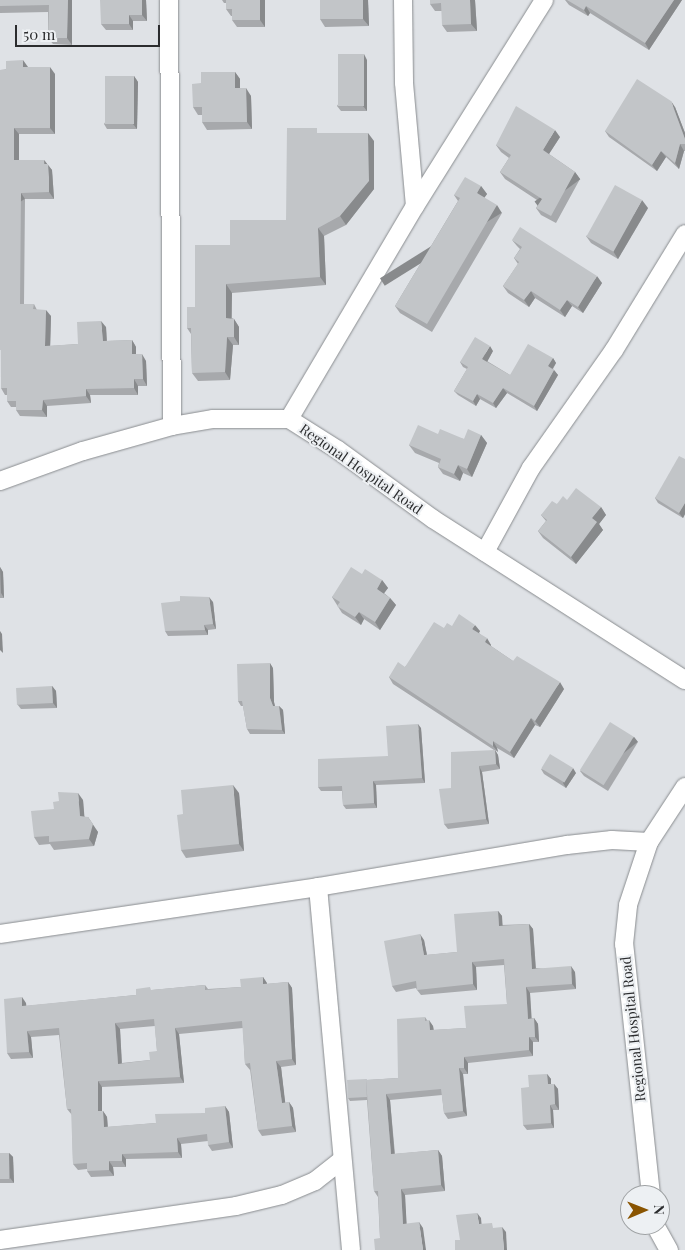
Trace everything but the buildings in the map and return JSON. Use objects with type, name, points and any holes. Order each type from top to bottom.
[{"type":"street","points":[[169,0],[172,426]]},
{"type":"street","points":[[403,0],[404,83],[415,206]]},
{"type":"street","points":[[289,420],[415,206],[544,0]]},
{"type":"street","points":[[485,552],[531,468],[614,350],[685,234]]},
{"type":"street","name":"Regional Hospital Road","points":[[0,481],[84,451],[172,426],[213,419],[289,420],[485,552],[685,680]]},
{"type":"street","name":"Regional Hospital Road","points":[[650,1185],[624,944],[628,905],[649,842],[685,787]]},
{"type":"street","points":[[0,934],[318,887],[567,844],[612,840],[649,842]]},
{"type":"street","points":[[318,887],[341,1161],[351,1250]]},
{"type":"street","points":[[0,1240],[236,1206],[282,1195],[315,1180],[341,1161]]},
{"type":"street","points":[[660,1235],[668,1250]]}]
